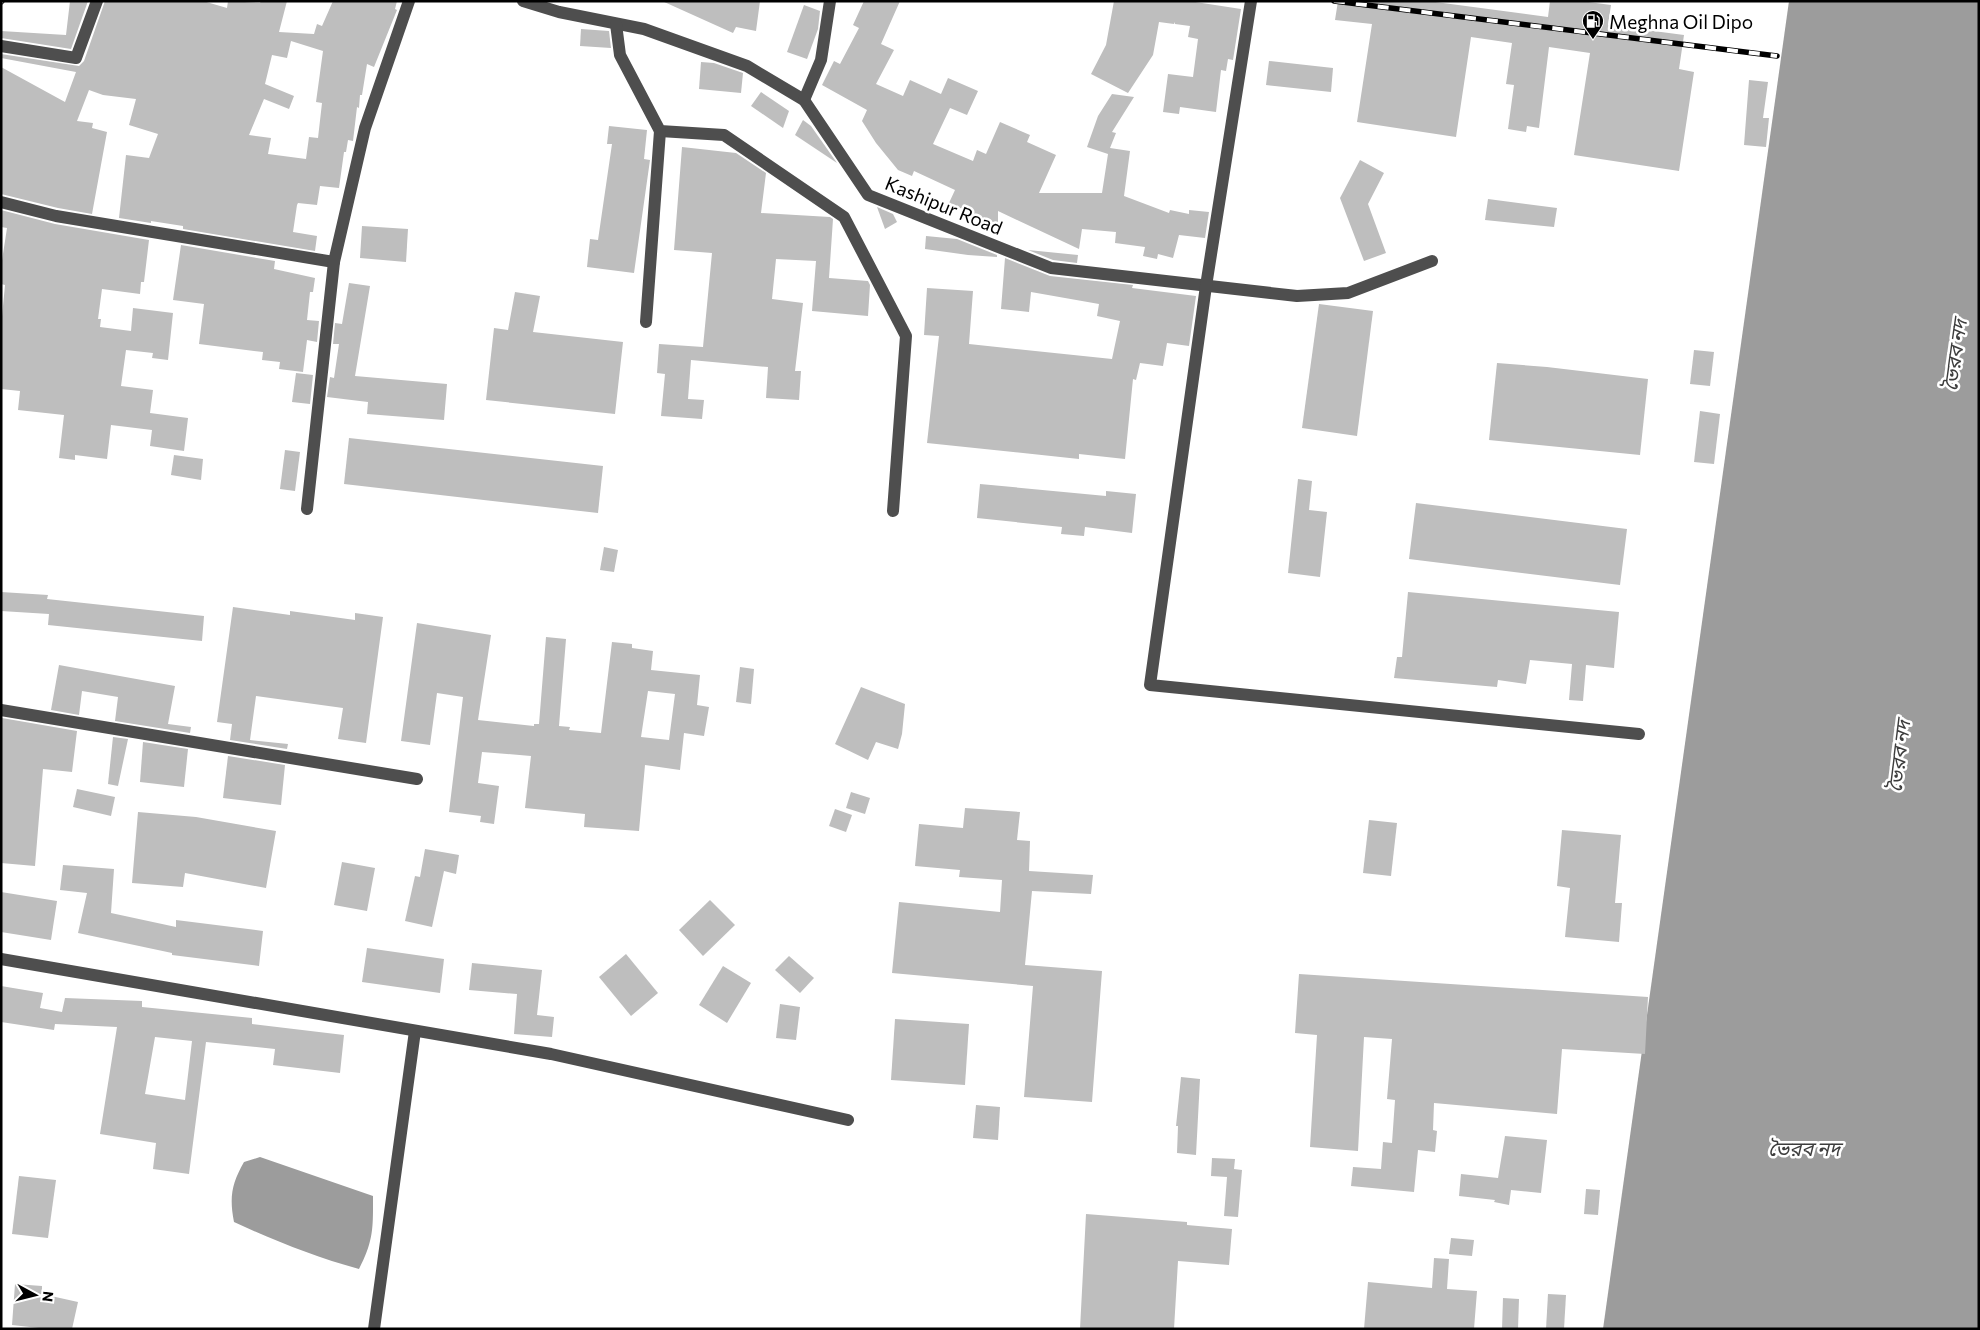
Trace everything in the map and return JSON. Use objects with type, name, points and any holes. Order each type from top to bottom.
[{"type":"street","points":[[1,46],[76,58],[97,1]]},
{"type":"street","points":[[307,509],[334,262],[365,128],[409,1]]},
{"type":"street","name":"Kashipur Road","points":[[523,1],[560,7],[616,24],[644,30],[747,66],[804,100],[868,194],[1050,268],[1297,296],[1348,293],[1432,261]]},
{"type":"street","points":[[804,100],[820,60],[830,1]]},
{"type":"street","points":[[1251,1],[1206,286],[1150,685],[1639,734]]},
{"type":"street","points":[[616,24],[620,56],[660,131],[646,322]]},
{"type":"street","points":[[660,131],[724,134],[844,217],[906,336],[894,511]]},
{"type":"street","points":[[1,202],[56,216],[334,262]]},
{"type":"street","points":[[1,710],[417,779]]},
{"type":"street","points":[[1,959],[552,1054],[848,1120]]},
{"type":"street","points":[[374,1329],[415,1031]]},
{"type":"water","name":"ভৈরব নদ","points":[[1789,1],[1979,1],[1979,1329],[1603,1329]]},
{"type":"water","points":[[260,1157],[373,1196],[372,1233],[368,1250],[359,1269],[295,1248],[234,1222],[232,1198],[234,1184],[244,1162]]},
{"type":"building","points":[[70,1],[88,1],[71,49],[1,38],[1,31],[66,35]]},
{"type":"building","points":[[105,1],[203,1],[227,8],[228,1],[260,3],[261,1],[287,1],[279,32],[314,34],[317,24],[322,26],[333,1],[397,1],[395,9],[397,10],[374,67],[367,64],[359,108],[357,107],[353,141],[348,140],[346,152],[344,152],[339,188],[320,186],[317,205],[298,203],[297,205],[293,232],[317,236],[315,251],[183,229],[183,226],[119,218],[126,155],[149,158],[158,134],[129,125],[136,99],[103,95],[89,90],[77,121],[93,123],[92,128],[107,132],[92,214],[1,194],[1,67],[65,102],[76,72],[1,58],[1,54],[79,66],[84,61]],"holes":[[[291,41],[323,51],[316,102],[322,103],[318,138],[309,137],[306,159],[268,154],[271,138],[249,135],[264,99],[289,109],[294,96],[265,84],[272,55],[287,58]]]},
{"type":"building","points":[[662,1],[760,1],[756,31],[736,27],[733,33]]},
{"type":"building","points":[[864,1],[900,1],[881,44],[894,50],[876,84],[903,96],[910,80],[941,94],[948,78],[978,91],[967,115],[950,108],[933,144],[973,161],[977,150],[986,154],[1000,122],[1030,135],[1027,142],[1056,155],[1039,193],[1102,193],[1108,154],[1087,147],[1098,116],[1112,94],[1134,97],[1112,132],[1116,133],[1110,148],[1130,151],[1124,196],[1169,213],[1170,210],[1189,214],[1189,210],[1209,212],[1205,238],[1179,235],[1173,258],[1158,254],[1157,259],[1143,256],[1145,247],[1115,243],[1116,232],[1082,229],[1079,249],[998,211],[998,225],[949,203],[955,190],[914,171],[912,176],[898,170],[876,143],[862,121],[867,110],[822,85],[834,61],[840,64],[859,28],[853,25]]},
{"type":"building","points":[[1114,1],[1189,1],[1241,9],[1233,60],[1228,59],[1226,71],[1221,70],[1216,112],[1180,107],[1179,114],[1163,112],[1168,74],[1193,77],[1198,39],[1188,37],[1190,26],[1175,24],[1175,22],[1174,24],[1159,22],[1153,55],[1128,93],[1091,74],[1106,45]]},
{"type":"building","points":[[1338,1],[1428,1],[1548,17],[1550,1],[1581,1],[1611,5],[1608,25],[1684,35],[1679,69],[1694,72],[1679,171],[1574,155],[1590,53],[1549,47],[1539,128],[1527,126],[1526,132],[1508,129],[1514,85],[1506,84],[1512,43],[1471,37],[1456,137],[1357,122],[1372,24],[1335,20]]},
{"type":"building","points":[[804,5],[820,11],[818,29],[807,59],[787,52]]},
{"type":"building","points":[[581,29],[609,31],[611,48],[580,46]]},
{"type":"building","points":[[1269,61],[1333,68],[1331,92],[1266,85]]},
{"type":"building","points":[[701,62],[714,63],[743,73],[741,93],[699,89]]},
{"type":"building","points":[[1749,80],[1768,82],[1763,118],[1769,118],[1766,147],[1744,145]]},
{"type":"building","points":[[761,92],[789,111],[783,128],[751,106]]},
{"type":"building","points":[[803,120],[811,126],[837,163],[795,135]]},
{"type":"building","points":[[609,126],[647,130],[644,159],[650,160],[634,273],[587,267],[590,239],[598,240],[612,144],[607,144]]},
{"type":"building","points":[[682,147],[736,153],[766,173],[761,213],[830,217],[833,219],[829,278],[868,281],[870,285],[868,316],[812,311],[816,261],[776,259],[772,299],[803,303],[795,371],[801,371],[799,400],[766,398],[768,367],[691,360],[688,399],[704,400],[702,419],[661,416],[665,374],[657,373],[659,344],[703,347],[712,253],[674,250]]},
{"type":"building","points":[[1360,160],[1384,173],[1368,204],[1386,253],[1364,261],[1340,198]]},
{"type":"building","points":[[1488,199],[1557,208],[1554,227],[1485,220]]},
{"type":"building","points":[[877,207],[893,214],[897,222],[885,229]]},
{"type":"building","points":[[1,210],[55,224],[149,240],[144,282],[141,282],[140,294],[102,289],[98,319],[101,319],[100,327],[131,331],[133,308],[173,313],[168,360],[152,358],[153,353],[126,350],[121,386],[153,390],[150,413],[188,418],[184,451],[150,446],[152,430],[111,425],[107,459],[75,455],[75,460],[59,458],[64,415],[18,410],[20,391],[1,389],[1,327],[5,285],[1,284],[1,267],[7,228],[1,227]]},
{"type":"building","points":[[362,226],[408,229],[406,262],[360,258]]},
{"type":"building","points":[[926,236],[957,239],[997,255],[997,257],[925,249]]},
{"type":"building","points":[[181,245],[275,261],[274,269],[315,278],[313,292],[310,292],[307,320],[319,321],[317,342],[307,340],[303,372],[279,369],[280,362],[262,360],[263,352],[199,344],[204,304],[173,300]]},
{"type":"building","points":[[1028,250],[1078,255],[1077,263],[1053,260]]},
{"type":"building","points":[[1005,258],[1050,276],[1133,285],[1132,288],[1196,296],[1189,346],[1167,343],[1163,366],[1140,363],[1136,380],[1133,379],[1125,459],[1079,454],[1079,459],[927,443],[939,336],[924,335],[927,288],[973,291],[969,344],[1112,359],[1120,321],[1097,316],[1099,304],[1031,292],[1029,312],[1001,309]]},
{"type":"building","points":[[349,283],[370,286],[355,376],[447,384],[444,420],[367,414],[368,402],[327,397],[330,377],[334,378],[339,344],[333,344],[335,323],[342,324]]},
{"type":"building","points":[[515,292],[540,296],[533,332],[623,342],[615,414],[486,400],[494,328],[508,330]]},
{"type":"building","points":[[1319,304],[1373,311],[1357,436],[1302,428]]},
{"type":"building","points":[[1694,350],[1714,352],[1710,386],[1690,384]]},
{"type":"building","points":[[1497,363],[1648,379],[1640,455],[1489,440]]},
{"type":"building","points":[[296,373],[313,375],[310,404],[292,402]]},
{"type":"building","points":[[1700,411],[1720,414],[1714,464],[1694,462]]},
{"type":"building","points":[[349,438],[603,466],[598,513],[344,484]]},
{"type":"building","points":[[285,450],[300,452],[295,491],[280,489]]},
{"type":"building","points":[[174,455],[203,459],[201,480],[171,475]]},
{"type":"building","points":[[1298,479],[1312,481],[1309,510],[1327,512],[1320,577],[1288,573]]},
{"type":"building","points":[[980,484],[1106,496],[1106,491],[1136,494],[1132,533],[1085,527],[1084,536],[1061,534],[1062,527],[977,518]]},
{"type":"building","points":[[1416,503],[1627,529],[1620,585],[1409,559]]},
{"type":"building","points":[[604,547],[618,550],[614,572],[600,570]]},
{"type":"building","points":[[1,592],[48,595],[47,599],[204,616],[202,641],[48,625],[49,614],[1,611]]},
{"type":"building","points":[[1408,592],[1619,612],[1614,668],[1586,665],[1583,701],[1569,700],[1572,664],[1530,660],[1526,684],[1498,680],[1497,687],[1394,678],[1397,657],[1402,657]]},
{"type":"building","points":[[233,607],[290,615],[290,611],[355,620],[355,613],[383,617],[366,743],[338,739],[343,708],[256,696],[250,740],[288,744],[287,749],[230,740],[232,724],[217,722]]},
{"type":"building","points":[[417,623],[491,635],[478,720],[534,726],[534,724],[539,724],[546,637],[566,639],[559,726],[570,727],[569,730],[601,733],[612,642],[632,644],[632,648],[653,651],[651,670],[700,675],[697,705],[709,707],[704,736],[684,733],[680,770],[645,765],[639,831],[584,827],[585,814],[525,808],[531,756],[482,752],[478,783],[499,786],[494,824],[480,822],[481,816],[449,812],[463,697],[437,693],[430,745],[401,741]],"holes":[[[648,691],[675,694],[669,740],[641,737]]]},
{"type":"building","points":[[59,665],[175,686],[168,724],[191,727],[190,733],[115,721],[118,697],[82,691],[79,715],[51,710]]},
{"type":"building","points":[[740,667],[754,669],[751,704],[736,702]]},
{"type":"building","points":[[861,687],[905,704],[902,734],[898,749],[876,742],[868,760],[835,744]]},
{"type":"building","points":[[2,718],[77,731],[72,772],[43,769],[35,866],[1,863]]},
{"type":"building","points":[[113,737],[128,739],[118,786],[108,784]]},
{"type":"building","points":[[143,742],[188,749],[184,787],[140,782]]},
{"type":"building","points":[[228,756],[285,765],[281,805],[223,798]]},
{"type":"building","points":[[77,789],[115,797],[111,816],[73,807]]},
{"type":"building","points":[[851,792],[870,798],[865,814],[846,808]]},
{"type":"building","points":[[965,808],[1020,812],[1017,840],[1030,841],[1029,871],[1093,875],[1091,894],[1032,891],[1025,965],[1102,971],[1092,1102],[1024,1097],[1033,986],[892,973],[899,902],[1000,912],[1002,880],[959,877],[960,870],[915,866],[919,824],[963,828]]},
{"type":"building","points":[[835,809],[852,815],[846,832],[829,826]]},
{"type":"building","points":[[138,812],[196,817],[276,831],[266,888],[185,873],[183,887],[132,883]]},
{"type":"building","points":[[1369,820],[1397,823],[1391,876],[1363,873]]},
{"type":"building","points":[[1562,830],[1621,835],[1615,903],[1622,903],[1619,942],[1565,937],[1570,888],[1557,886]]},
{"type":"building","points":[[425,849],[459,855],[456,874],[444,871],[432,927],[405,921],[415,876],[420,877]]},
{"type":"building","points":[[342,862],[375,868],[367,911],[334,905]]},
{"type":"building","points":[[63,865],[114,869],[111,913],[176,927],[176,920],[263,931],[259,966],[172,955],[172,953],[78,933],[87,893],[60,890]]},
{"type":"building","points":[[1,892],[57,901],[51,940],[1,932]]},
{"type":"building","points":[[710,900],[735,925],[703,956],[679,930]]},
{"type":"building","points":[[367,948],[444,959],[440,993],[362,982]]},
{"type":"building","points":[[626,954],[658,993],[631,1016],[599,977]]},
{"type":"building","points":[[789,956],[814,978],[800,993],[775,970]]},
{"type":"building","points":[[472,963],[542,970],[537,1015],[554,1017],[552,1037],[514,1034],[517,994],[469,990]]},
{"type":"building","points":[[723,966],[751,983],[727,1023],[699,1005]]},
{"type":"building","points":[[1299,974],[1648,997],[1645,1054],[1562,1049],[1557,1114],[1434,1103],[1433,1130],[1437,1131],[1435,1152],[1418,1150],[1414,1192],[1351,1186],[1353,1167],[1381,1169],[1383,1142],[1392,1143],[1395,1100],[1387,1099],[1392,1039],[1364,1037],[1358,1151],[1310,1147],[1317,1035],[1295,1033]]},
{"type":"building","points":[[1,986],[43,993],[40,1008],[62,1012],[65,998],[142,1001],[142,1007],[252,1018],[252,1024],[344,1035],[340,1073],[273,1065],[275,1049],[206,1042],[189,1174],[153,1169],[156,1143],[100,1134],[117,1027],[55,1024],[54,1030],[1,1022]],"holes":[[[155,1037],[192,1041],[185,1100],[145,1094]]]},
{"type":"building","points":[[780,1004],[800,1007],[796,1040],[776,1038]]},
{"type":"building","points":[[895,1019],[969,1024],[965,1085],[891,1080]]},
{"type":"building","points":[[1181,1077],[1200,1079],[1196,1155],[1177,1153],[1178,1126],[1176,1126]]},
{"type":"building","points":[[976,1105],[1000,1107],[998,1140],[973,1138]]},
{"type":"building","points":[[1505,1136],[1547,1140],[1541,1193],[1511,1190],[1509,1205],[1494,1202],[1495,1200],[1459,1196],[1461,1174],[1498,1178]]},
{"type":"building","points":[[1212,1158],[1235,1159],[1234,1169],[1242,1170],[1238,1217],[1224,1216],[1227,1177],[1211,1176]]},
{"type":"building","points":[[19,1176],[56,1180],[48,1238],[12,1234]]},
{"type":"building","points":[[1586,1189],[1600,1190],[1598,1215],[1584,1214]]},
{"type":"building","points":[[1086,1214],[1187,1222],[1187,1225],[1232,1229],[1229,1265],[1178,1261],[1174,1329],[1080,1329]]},
{"type":"building","points":[[1451,1238],[1474,1240],[1472,1256],[1449,1254]]},
{"type":"building","points":[[1434,1258],[1449,1259],[1447,1289],[1477,1291],[1474,1329],[1364,1329],[1368,1282],[1432,1288]]},
{"type":"building","points":[[15,1284],[42,1286],[42,1294],[78,1302],[72,1329],[48,1329],[12,1325]]},
{"type":"building","points":[[1548,1294],[1566,1295],[1564,1329],[1546,1329]]},
{"type":"building","points":[[1503,1298],[1519,1299],[1518,1329],[1502,1329]]},
{"type":"railway","points":[[1334,1],[1777,56]]},
{"type":"place","name":"Meghna Oil Dipo","points":[[1593,40]]}]
